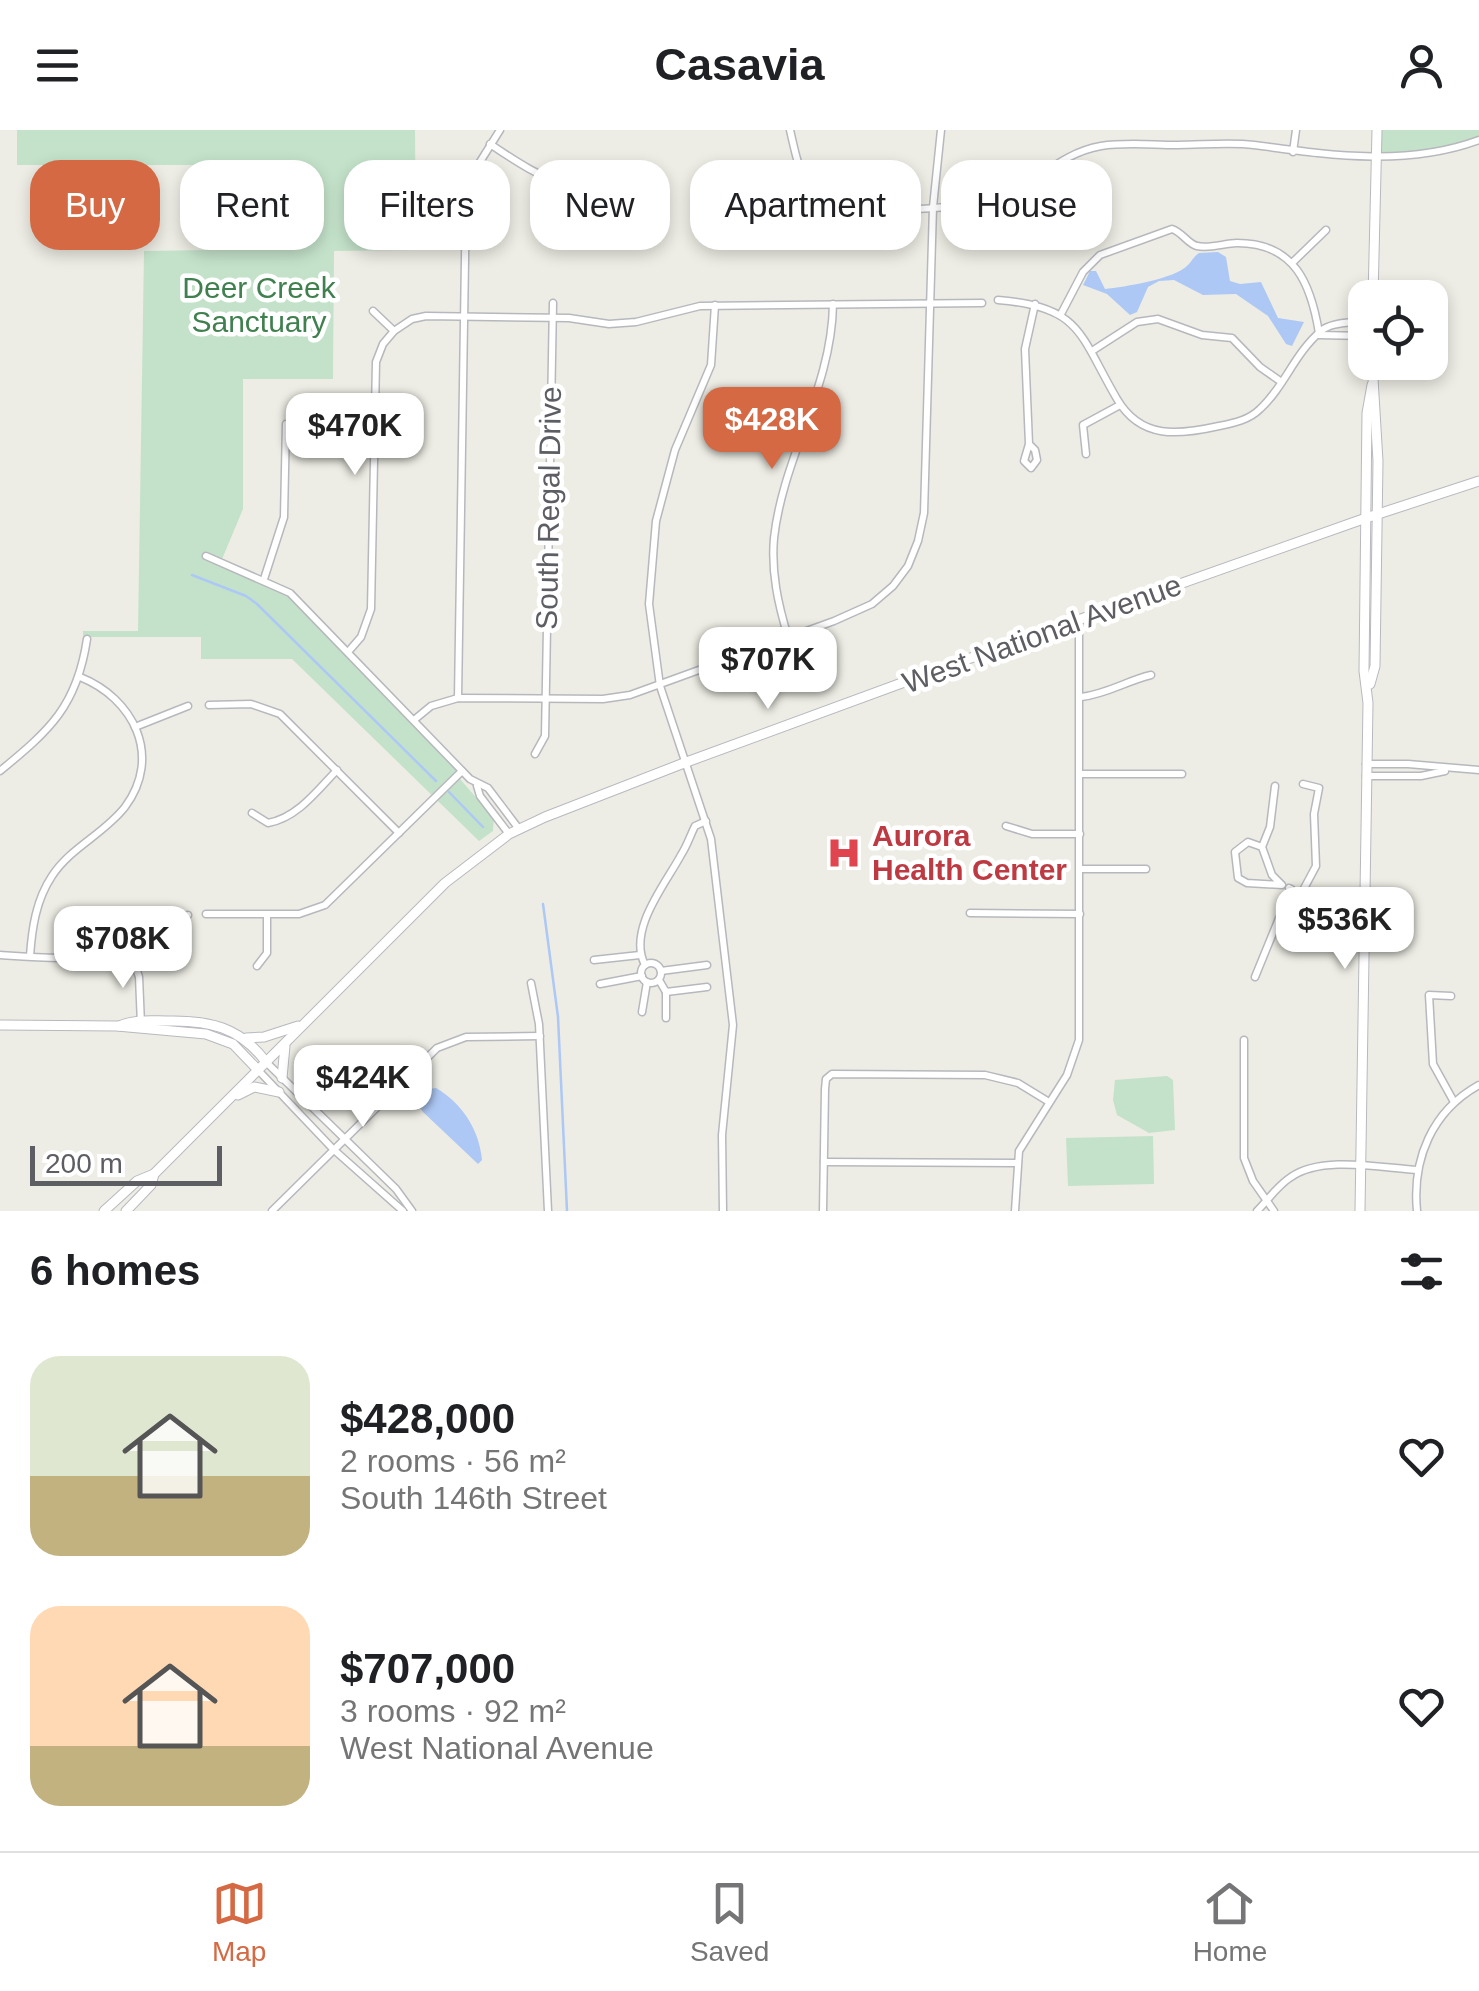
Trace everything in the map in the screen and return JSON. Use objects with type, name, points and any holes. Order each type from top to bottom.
[{"type":"main road","points":[[1373,280],[1377,130]]},
{"type":"main road","points":[[1360,1211],[1368,692],[1364,671],[1371,516],[1367,414],[1372,380]]},
{"type":"main road","name":"West National Avenue","points":[[104,1211],[138,1181],[154,1174],[446,883],[514,831],[684,763],[1371,516],[1479,481]]},
{"type":"main road","points":[[0,1025],[118,1026],[202,1021],[222,1026],[243,1038],[262,1066]]},
{"type":"main road","points":[[141,1025],[214,1035],[262,1066]]},
{"type":"main road","points":[[243,1038],[264,1037],[301,1026]]},
{"type":"main road","points":[[282,1078],[287,1040]]},
{"type":"main road","points":[[223,1105],[249,1088],[279,1092]]},
{"type":"main road","name":"West National Avenue","points":[[126,1211],[151,1185],[154,1174]]},
{"type":"street","points":[[458,698],[466,197],[473,173],[500,130]]},
{"type":"street","points":[[790,130],[799,160]]},
{"type":"street","points":[[414,720],[431,706],[458,698],[614,698],[660,686],[861,610],[898,580],[913,555],[924,513],[933,207],[942,130]]},
{"type":"street","points":[[1293,152],[1296,130]]},
{"type":"street","points":[[921,207],[973,206],[999,199],[1065,158],[1102,146],[1244,145],[1293,152],[1432,155],[1479,140]]},
{"type":"street","points":[[490,144],[530,170]]},
{"type":"street","points":[[1060,314],[1090,263],[1108,251],[1131,246],[1169,229],[1184,235],[1194,245],[1253,245],[1277,252],[1292,263],[1312,296],[1319,334]]},
{"type":"street","points":[[1292,263],[1326,230]]},
{"type":"street","points":[[998,300],[1034,304],[1060,314],[1078,330],[1092,351],[1120,405],[1137,422],[1156,431],[1190,433],[1251,416],[1270,399],[1300,351],[1323,328],[1348,323]]},
{"type":"street","points":[[348,652],[361,637],[372,609],[376,370],[383,344],[394,331],[419,317],[552,317],[626,323],[716,305],[982,302]]},
{"type":"street","name":"South Regal Drive","points":[[536,754],[544,741],[546,699],[554,303]]},
{"type":"street","points":[[788,637],[775,584],[776,524],[827,364],[833,304]]},
{"type":"street","points":[[1030,444],[1025,356],[1034,304]]},
{"type":"street","points":[[716,305],[711,364],[666,478],[652,547],[650,632],[660,686],[711,839],[733,1026],[722,1135],[723,1211]]},
{"type":"street","points":[[373,311],[394,331]]},
{"type":"street","points":[[1092,351],[1137,322],[1158,319],[1192,332],[1236,340],[1260,367],[1280,381]]},
{"type":"street","points":[[1319,334],[1348,335]]},
{"type":"street","points":[[1086,454],[1083,426],[1120,405]]},
{"type":"street","points":[[264,579],[284,517],[286,424]]},
{"type":"street","points":[[206,556],[290,593],[462,771],[477,785],[488,788],[514,831]]},
{"type":"street","points":[[1015,1211],[1017,1162],[1026,1136],[1067,1075],[1077,1049],[1079,620]]},
{"type":"street","points":[[0,771],[57,720],[80,677],[87,639]]},
{"type":"street","points":[[1081,697],[1105,694],[1128,680],[1151,675]]},
{"type":"street","points":[[30,956],[37,907],[47,884],[64,860],[120,812],[132,796],[141,766],[136,727],[112,694],[80,677]]},
{"type":"street","points":[[209,704],[251,704],[276,712],[399,833]]},
{"type":"street","points":[[136,727],[188,706]]},
{"type":"street","points":[[1366,764],[1479,770]]},
{"type":"street","points":[[252,813],[262,821],[281,820],[337,770]]},
{"type":"street","points":[[1366,776],[1421,776],[1448,770]]},
{"type":"street","points":[[206,914],[299,914],[325,905],[462,771]]},
{"type":"street","points":[[1081,774],[1182,774]]},
{"type":"street","points":[[1302,894],[1316,866],[1314,814],[1320,788],[1303,784]]},
{"type":"street","points":[[1275,786],[1270,826],[1262,847],[1269,870],[1282,885]]},
{"type":"street","points":[[642,1012],[645,966],[640,954],[644,927],[692,831],[706,822]]},
{"type":"street","points":[[1006,826],[1032,834],[1080,834]]},
{"type":"street","points":[[1262,847],[1248,842],[1237,850],[1238,878],[1247,883],[1282,885],[1336,914],[1366,915]]},
{"type":"street","points":[[1080,869],[1146,870]]},
{"type":"street","points":[[1255,977],[1291,889]]},
{"type":"street","points":[[970,913],[1080,914]]},
{"type":"street","points":[[0,955],[85,956],[130,947],[188,914]]},
{"type":"street","points":[[257,966],[266,953],[267,915]]},
{"type":"street","points":[[130,947],[140,977],[141,1025]]},
{"type":"street","points":[[594,960],[640,954]]},
{"type":"street","points":[[645,966],[654,964],[661,971]]},
{"type":"street","points":[[661,971],[707,965]]},
{"type":"street","points":[[661,971],[666,1018]]},
{"type":"street","points":[[600,984],[659,980]]},
{"type":"street","points":[[532,983],[540,1036],[548,1211]]},
{"type":"street","points":[[666,992],[707,987]]},
{"type":"street","points":[[1451,996],[1429,995],[1433,1064],[1454,1102]]},
{"type":"street","points":[[272,1211],[445,1043],[466,1037],[540,1036]]},
{"type":"street","points":[[1244,1040],[1242,1148],[1247,1170],[1274,1211]]},
{"type":"street","points":[[262,1066],[282,1078],[346,1137],[412,1211]]},
{"type":"street","points":[[262,1066],[279,1092],[333,1150],[403,1211]]},
{"type":"street","points":[[823,1211],[825,1089],[832,1074],[985,1074],[1018,1083],[1049,1102]]},
{"type":"street","points":[[1417,1211],[1418,1170],[1428,1136],[1454,1102],[1479,1085]]},
{"type":"street","points":[[824,1162],[1017,1162]]},
{"type":"street","points":[[1257,1211],[1286,1181],[1308,1169],[1360,1165],[1418,1170]]},
{"type":"green space","name":"Deer Creek Sanctuary","points":[[17,130],[415,130],[415,160],[344,160],[344,250],[416,250],[334,251],[333,379],[243,379],[243,509],[220,564],[283,591],[454,767],[494,818],[493,831],[479,841],[292,659],[201,659],[201,637],[83,637],[83,631],[138,631],[144,251],[324,250],[324,160],[180,160],[180,165],[160,165],[160,160],[30,160],[30,165],[17,165]]},
{"type":"green space","points":[[1377,130],[1479,130],[1479,140],[1450,150],[1376,155]]},
{"type":"green space","points":[[1167,1076],[1173,1080],[1175,1130],[1149,1133],[1117,1115],[1113,1100],[1115,1080]]},
{"type":"green space","points":[[1153,1136],[1154,1184],[1068,1186],[1066,1138]]},
{"type":"water","points":[[1218,252],[1226,257],[1230,281],[1261,282],[1278,318],[1304,322],[1292,346],[1286,344],[1268,316],[1236,294],[1203,295],[1174,280],[1159,281],[1148,287],[1137,312],[1130,315],[1107,294],[1083,285],[1090,271],[1096,271],[1105,289],[1149,282],[1181,270],[1199,253]]},
{"type":"water","points":[[436,1088],[454,1102],[473,1128],[482,1160],[478,1164],[415,1100],[420,1090]]},
{"type":"waterway","points":[[192,575],[257,604],[436,781]]},
{"type":"waterway","points":[[449,792],[483,827]]},
{"type":"waterway","points":[[543,904],[558,1017],[567,1211]]},
{"type":"place","name":"Aurora Health Center","points":[[844,853]]}]
